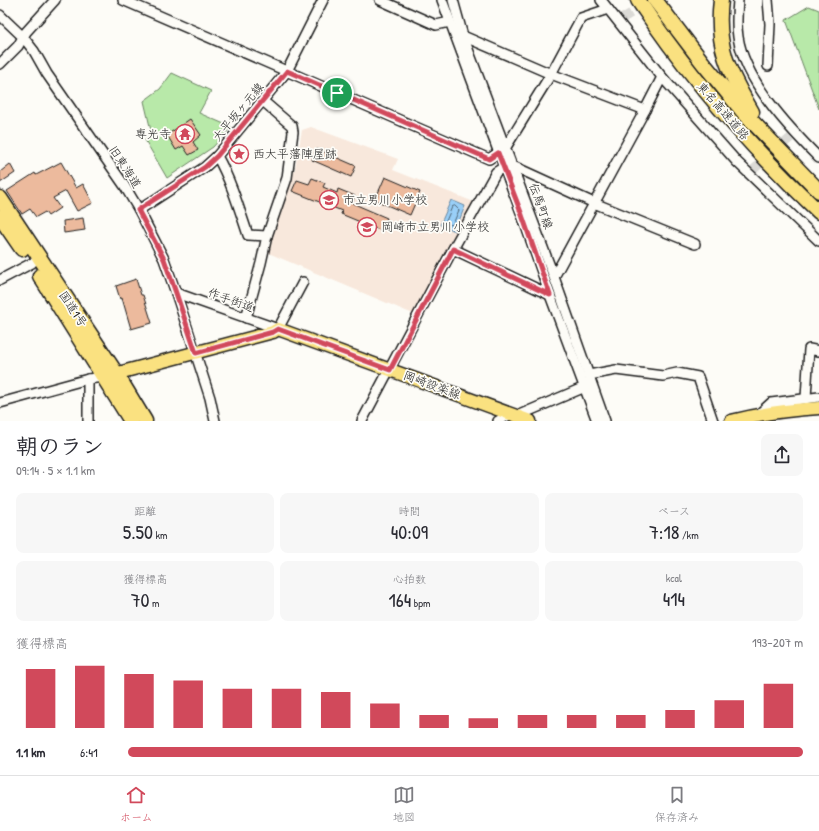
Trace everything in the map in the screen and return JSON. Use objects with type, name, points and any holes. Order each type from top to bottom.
[{"type":"highway","points":[[627,0],[666,51],[706,93]]},
{"type":"highway","name":"東名高速道路","points":[[638,0],[706,93],[770,165],[819,212]]},
{"type":"highway","name":"東名高速道路","points":[[655,0],[703,63],[745,114],[819,191]]},
{"type":"highway","points":[[721,0],[720,37],[731,76],[752,112],[797,169]]},
{"type":"highway","name":"国道1号","points":[[0,198],[110,375],[131,421]]},
{"type":"highway","name":"国道1号","points":[[0,217],[110,375],[145,421]]},
{"type":"main road","points":[[110,375],[273,332],[278,329]]},
{"type":"main road","name":"岡崎設楽線","points":[[278,329],[530,421]]},
{"type":"main road","points":[[731,421],[760,414],[819,408]]},
{"type":"street","points":[[0,64],[18,46],[26,32],[55,0]]},
{"type":"street","points":[[123,0],[489,159],[502,150],[551,74],[581,18],[608,9]]},
{"type":"street","name":"大平坂ヶ元線","points":[[138,210],[205,167],[217,156],[287,71],[323,0]]},
{"type":"street","points":[[380,0],[436,25],[450,22]]},
{"type":"street","name":"伝馬町線","points":[[442,0],[554,277],[605,421]]},
{"type":"street","name":"伝馬町線","points":[[453,0],[502,150]]},
{"type":"street","points":[[601,0],[608,9],[621,20],[662,76],[819,241]]},
{"type":"street","points":[[738,0],[738,37],[742,54],[748,67],[762,92],[795,134],[819,158]]},
{"type":"street","points":[[768,0],[770,24],[768,66]]},
{"type":"street","name":"旧東海道","points":[[0,15],[23,37],[34,51],[47,74],[124,186],[164,259],[196,353],[210,398],[215,421]]},
{"type":"street","points":[[464,36],[551,74],[645,110]]},
{"type":"street","points":[[554,277],[662,76]]},
{"type":"street","points":[[246,318],[267,236],[287,178],[293,132],[292,126],[263,101]]},
{"type":"street","points":[[217,156],[233,190],[248,235],[267,236]]},
{"type":"street","points":[[362,421],[453,249],[496,172],[508,166],[695,244]]},
{"type":"street","name":"伝馬町線","points":[[508,166],[522,215],[550,295]]},
{"type":"street","points":[[453,249],[550,295],[597,421]]},
{"type":"street","points":[[0,280],[32,263]]},
{"type":"street","points":[[278,329],[303,282]]},
{"type":"street","name":"作手街道","points":[[176,293],[278,329]]},
{"type":"street","points":[[806,398],[809,349],[819,351]]},
{"type":"street","points":[[589,375],[616,370],[663,376],[677,373],[698,377],[713,421]]},
{"type":"street","points":[[0,403],[88,379],[110,375]]},
{"type":"street","points":[[88,379],[88,421]]},
{"type":"street","points":[[498,421],[585,387]]},
{"type":"street","points":[[760,414],[771,403],[819,397]]},
{"type":"shaded area","name":"岡崎市立男川小学校","points":[[311,127],[398,159],[393,170],[474,202],[413,314],[266,252],[295,169],[302,130]]},
{"type":"green space","points":[[809,6],[819,10],[819,109],[786,20]]},
{"type":"green space","points":[[172,73],[211,91],[199,113],[231,127],[213,147],[167,178],[145,140],[152,135],[144,101],[160,89]]},
{"type":"water","points":[[451,200],[465,206],[455,231],[440,225]]},
{"type":"building","points":[[190,119],[201,135],[193,142],[198,150],[189,155],[183,146],[176,150],[167,135]]},
{"type":"building","points":[[317,149],[356,166],[351,177],[312,160]]},
{"type":"building","points":[[61,162],[76,188],[83,184],[93,203],[77,211],[66,191],[53,198],[60,208],[48,216],[45,212],[36,217],[30,209],[22,214],[7,191],[35,173],[36,175]]},
{"type":"building","points":[[10,164],[15,173],[0,183],[0,172]]},
{"type":"building","points":[[385,177],[420,192],[410,215],[375,200]]},
{"type":"building","points":[[312,178],[325,183],[323,187],[337,193],[338,189],[355,196],[352,203],[387,218],[382,231],[341,214],[342,211],[292,191],[297,180],[309,184]]},
{"type":"building","points":[[83,218],[85,230],[64,233],[63,221]]},
{"type":"building","points":[[136,279],[152,323],[131,329],[122,298],[120,299],[116,286]]},
{"type":"tunnel","points":[[623,18],[647,4]]},
{"type":"tunnel","points":[[753,170],[795,134]]},
{"type":"place","name":"専光寺","points":[[185,134]]},
{"type":"place","name":"西大平藩陣屋跡","points":[[239,154]]},
{"type":"place","name":"市立男川小学校","points":[[329,200]]},
{"type":"place","name":"岡崎市立男川小学校","points":[[367,227]]},
{"type":"route","points":[[287,71],[337,93],[489,159],[498,153],[522,215],[550,295],[453,249],[414,321],[390,370],[278,329],[273,332],[196,353],[164,259],[138,210],[205,167],[217,156],[287,71]]}]
